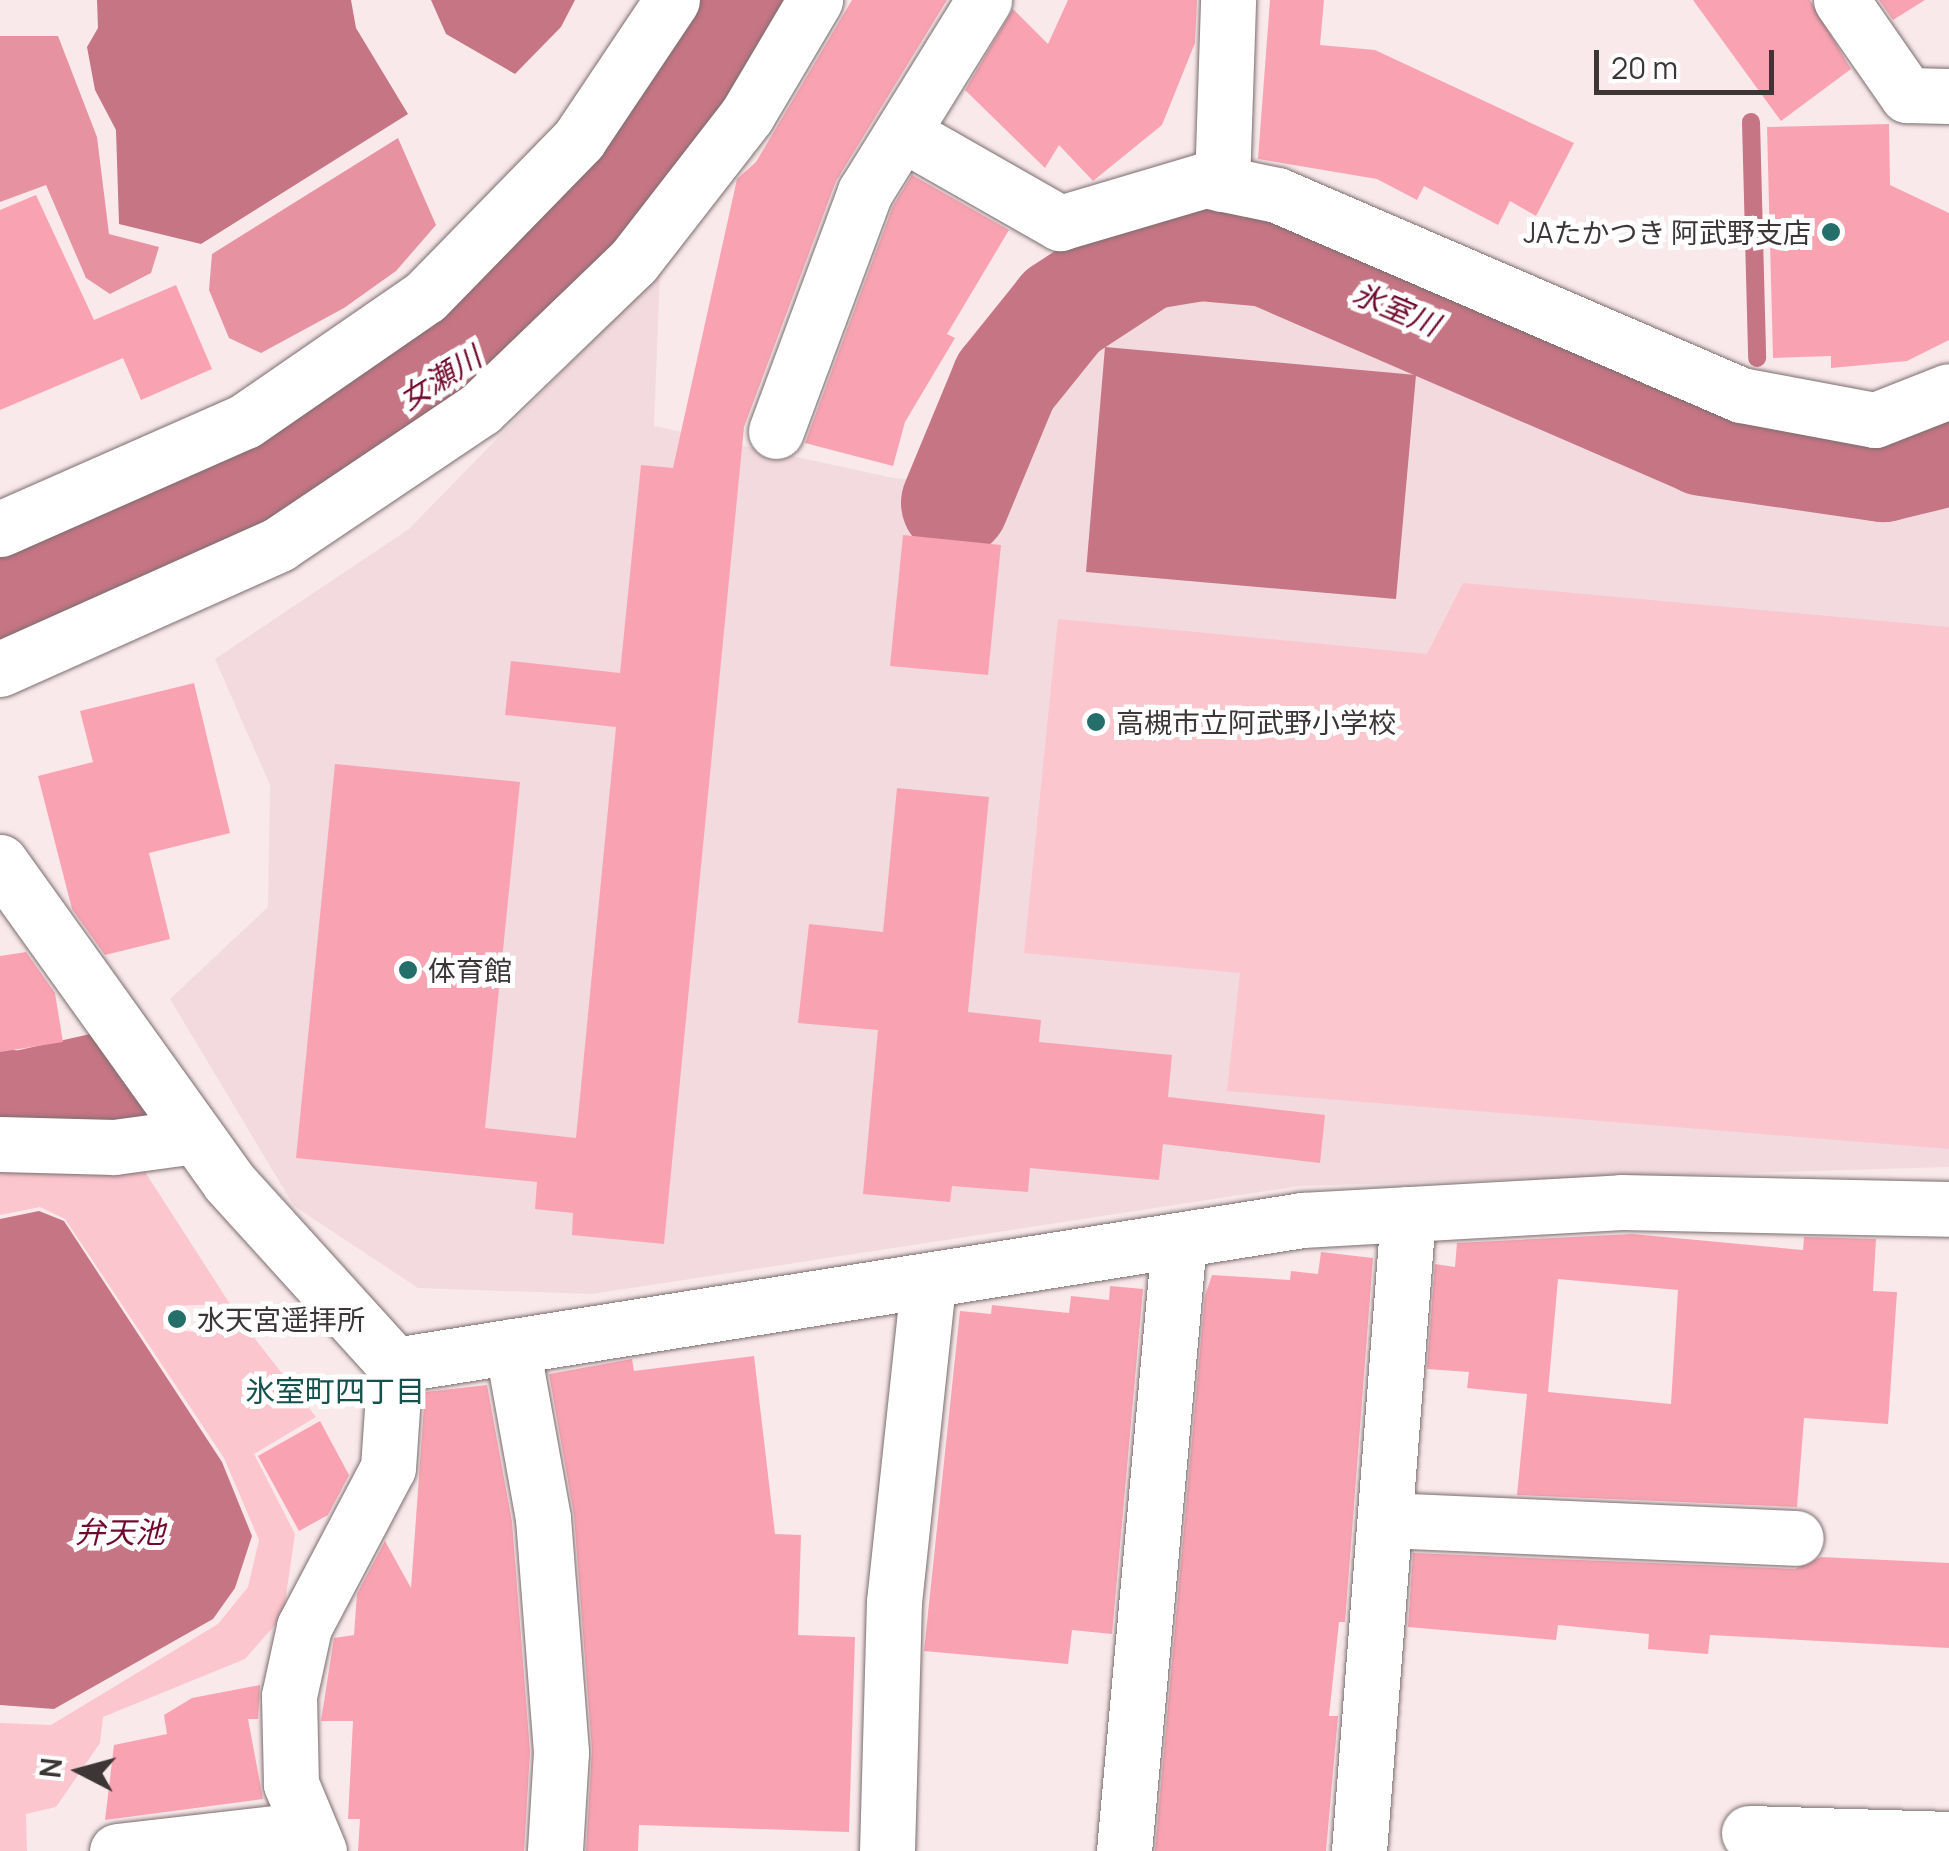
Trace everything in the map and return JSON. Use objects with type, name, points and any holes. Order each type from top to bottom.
[{"type":"street","points":[[0,530],[244,421],[426,297],[579,139],[672,0]]},
{"type":"street","points":[[0,669],[279,544],[480,409],[633,262],[747,116],[814,0]]},
{"type":"street","points":[[776,431],[866,192],[984,0]]},
{"type":"street","points":[[1222,184],[1228,0]]},
{"type":"street","points":[[1841,0],[1908,95],[1949,96]]},
{"type":"street","points":[[902,132],[1060,223],[1205,180],[1277,195],[1741,395],[1875,420],[1949,392]]},
{"type":"street","points":[[0,862],[194,1136],[394,1365],[388,1468],[296,1657],[291,1784],[314,1840],[117,1851]]},
{"type":"street","points":[[0,1144],[114,1147],[194,1136]]},
{"type":"street","points":[[394,1365],[928,1283],[1302,1220],[1621,1202],[1949,1209]]},
{"type":"street","points":[[1360,1851],[1408,1214]]},
{"type":"street","points":[[1124,1851],[1179,1241]]},
{"type":"street","points":[[887,1851],[894,1602],[928,1283]]},
{"type":"street","points":[[512,1346],[543,1518],[561,1752],[555,1851]]},
{"type":"street","points":[[1385,1520],[1796,1538]]},
{"type":"street","points":[[1749,1833],[1949,1838]]},
{"type":"shaded area","points":[[0,36],[58,36],[97,137],[109,234],[159,247],[151,273],[110,294],[86,278],[46,185],[0,202]]},
{"type":"shaded area","points":[[398,138],[436,225],[396,271],[344,308],[261,353],[229,338],[209,290],[212,254]]},
{"type":"shaded area","name":"高槻市立阿武野小学校","points":[[1221,261],[1282,275],[1708,467],[1880,486],[1949,472],[1949,1167],[1299,1186],[592,1294],[418,1288],[294,1206],[170,999],[268,907],[270,785],[215,659],[409,529],[660,271],[654,426],[893,478],[980,487],[1088,306],[1143,273]]},
{"type":"shaded area","points":[[1463,583],[1949,627],[1949,1149],[1227,1091],[1240,973],[1024,953],[1058,619],[1427,654]]},
{"type":"shaded area","points":[[0,1161],[140,1164],[230,1304],[166,1306],[163,1329],[207,1333],[245,1326],[316,1417],[254,1454],[295,1534],[283,1616],[245,1659],[103,1717],[100,1743],[56,1807],[26,1814],[27,1851],[0,1851],[0,1723],[51,1725],[218,1624],[248,1587],[259,1540],[224,1458],[65,1219],[40,1207],[0,1215]]},
{"type":"water","points":[[97,0],[351,0],[356,28],[408,114],[201,244],[119,224],[116,130],[95,90],[87,47],[98,28]]},
{"type":"water","points":[[431,0],[575,0],[561,27],[515,74],[446,34]]},
{"type":"water","points":[[1105,347],[1416,375],[1396,599],[1086,572]]},
{"type":"water","name":"弁天池","points":[[39,1211],[64,1221],[222,1462],[252,1536],[235,1588],[213,1619],[54,1709],[0,1705],[0,1219]]},
{"type":"building","points":[[852,0],[947,0],[836,181],[744,427],[664,1244],[572,1235],[573,1213],[535,1209],[537,1182],[296,1158],[335,764],[520,782],[485,1128],[576,1138],[616,727],[505,715],[511,661],[620,673],[641,465],[673,468],[737,179],[756,162]]},
{"type":"building","points":[[1068,0],[1197,0],[1195,43],[1162,125],[1093,181],[1059,145],[1045,168],[965,90],[1013,9],[1048,44]]},
{"type":"building","points":[[1270,0],[1324,0],[1320,45],[1375,50],[1574,143],[1536,216],[1510,201],[1498,225],[1424,186],[1417,200],[1377,179],[1258,159]]},
{"type":"building","points":[[1693,0],[1810,0],[1851,69],[1781,121]]},
{"type":"building","points":[[1879,0],[1925,0],[1893,20]]},
{"type":"building","points":[[1889,124],[1890,185],[1949,213],[1949,340],[1907,361],[1831,368],[1831,356],[1773,358],[1767,127]]},
{"type":"building","points":[[912,175],[1009,230],[947,334],[955,338],[905,422],[893,466],[805,443],[893,206]]},
{"type":"building","points":[[36,195],[94,320],[176,285],[212,369],[141,400],[123,358],[0,410],[0,210]]},
{"type":"building","points":[[903,535],[1001,545],[988,675],[890,666]]},
{"type":"building","points":[[194,683],[230,833],[149,853],[170,939],[105,955],[72,909],[38,776],[93,762],[80,711]]},
{"type":"building","points":[[897,788],[989,797],[968,1012],[1041,1020],[1039,1042],[1172,1055],[1168,1097],[1325,1115],[1320,1163],[1163,1144],[1159,1180],[1030,1168],[1028,1192],[952,1186],[950,1202],[863,1194],[878,1030],[798,1023],[809,924],[883,932]]},
{"type":"building","points":[[26,952],[55,993],[63,1042],[0,1052],[0,956]]},
{"type":"building","points":[[1632,1234],[1803,1250],[1804,1237],[1876,1239],[1873,1291],[1897,1292],[1888,1424],[1804,1418],[1797,1507],[1517,1495],[1527,1394],[1467,1388],[1469,1372],[1427,1369],[1435,1264],[1455,1267],[1457,1243]],"holes":[[[1558,1279],[1678,1290],[1671,1404],[1548,1392]]]},
{"type":"building","points":[[1321,1252],[1373,1258],[1345,1622],[1339,1622],[1329,1716],[1338,1716],[1326,1851],[1155,1851],[1205,1296],[1212,1275],[1290,1280],[1291,1271],[1318,1274]]},
{"type":"building","points":[[1110,1286],[1143,1289],[1112,1634],[1072,1630],[1068,1664],[924,1651],[960,1311],[991,1314],[992,1305],[1069,1313],[1071,1296],[1109,1300]]},
{"type":"building","points":[[754,1356],[775,1534],[801,1535],[798,1635],[855,1637],[849,1832],[639,1825],[638,1851],[586,1851],[592,1750],[574,1515],[549,1374],[632,1359],[634,1371]]},
{"type":"building","points":[[487,1385],[512,1522],[530,1752],[524,1851],[358,1851],[360,1819],[348,1819],[353,1721],[321,1721],[334,1638],[354,1635],[357,1594],[385,1541],[411,1588],[425,1392]]},
{"type":"building","points":[[320,1421],[349,1475],[328,1515],[299,1531],[258,1456]]},
{"type":"building","points":[[1413,1553],[1795,1569],[1821,1557],[1949,1563],[1949,1648],[1710,1635],[1708,1654],[1648,1649],[1649,1634],[1558,1625],[1556,1640],[1408,1627]]},
{"type":"building","points":[[260,1685],[258,1719],[248,1719],[263,1799],[105,1820],[114,1745],[167,1734],[164,1715],[192,1698]]},
{"type":"waterway","name":"女瀬川","points":[[0,601],[284,474],[491,347],[623,196],[752,0]]},
{"type":"waterway","points":[[1751,122],[1757,358]]},
{"type":"waterway","name":"氷室川","points":[[955,503],[1005,382],[1062,311],[1146,256],[1200,247],[1268,253],[1704,442],[1883,468],[1949,452]]},
{"type":"waterway","name":"氷室川","points":[[0,1102],[17,1106],[123,1082]]},
{"type":"place","name":"JAたかつき 阿武野支店","points":[[1831,232]]},
{"type":"place","name":"高槻市立阿武野小学校","points":[[1096,722]]},
{"type":"place","name":"体育館","points":[[408,970]]},
{"type":"place","name":"水天宮遥拝所","points":[[177,1319]]},
{"type":"district","name":"氷室町四丁目","points":[[335,1391]]}]
